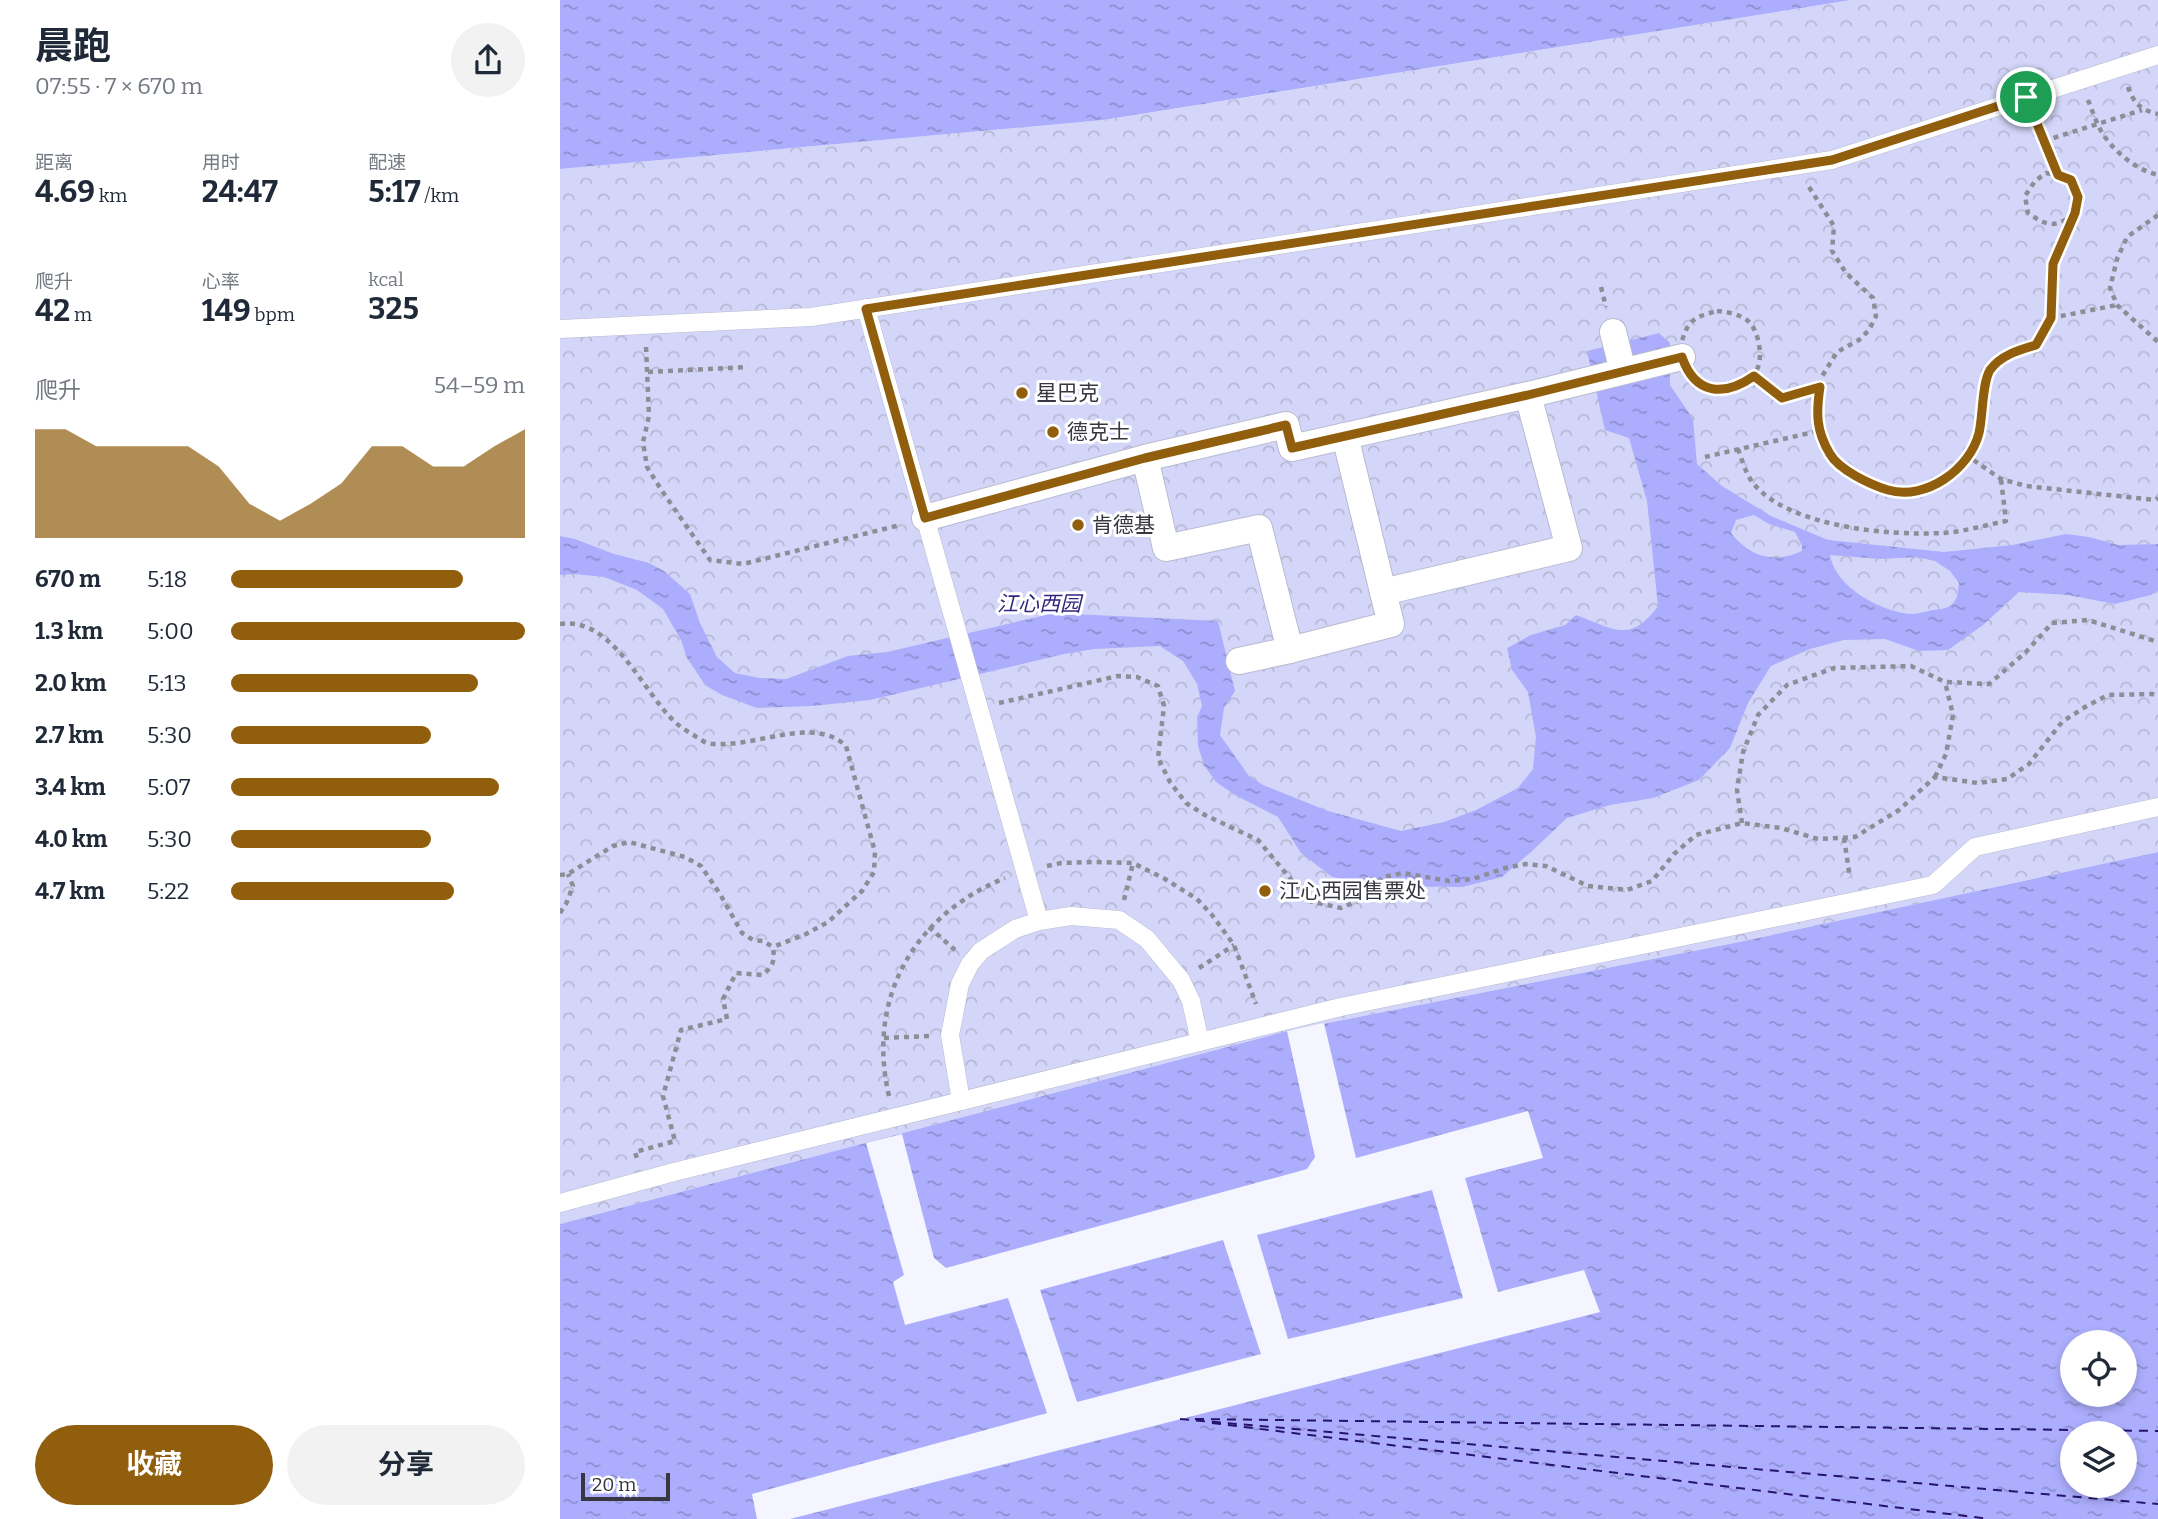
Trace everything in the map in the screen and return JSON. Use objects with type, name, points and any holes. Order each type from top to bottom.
[{"type":"street","points":[[1613,332],[1623,371]]},
{"type":"street","points":[[925,518],[1145,458],[1286,425],[1292,448],[1682,357]]},
{"type":"street","points":[[1383,592],[1569,548],[1528,395]]},
{"type":"street","points":[[1239,661],[1391,624],[1345,436]]},
{"type":"street","points":[[1145,458],[1166,548],[1259,528],[1290,650]]},
{"type":"lane","points":[[560,329],[811,317],[1832,160],[2158,55]]},
{"type":"lane","points":[[866,309],[1039,921]]},
{"type":"lane","points":[[560,1203],[1341,1007],[1933,885],[1975,848],[2158,807]]},
{"type":"lane","points":[[961,1101],[950,1035],[960,984],[970,964],[981,951],[1015,929],[1039,921],[1071,916],[1119,920],[1147,939],[1181,980],[1191,1001],[1200,1042]]},
{"type":"path","points":[[2121,67],[2132,100],[2142,110],[2158,114]]},
{"type":"path","points":[[2079,80],[2102,132],[2123,155],[2143,171],[2158,175]]},
{"type":"path","points":[[2026,97],[2058,175]]},
{"type":"path","points":[[2044,141],[2142,110]]},
{"type":"path","points":[[1796,166],[1834,226],[1832,251],[1846,273],[1873,298],[1876,316],[1869,330],[1859,340],[1837,352],[1821,378],[1817,405],[1818,431],[1831,458],[1866,483],[1893,491],[1918,491],[1943,481],[1969,457],[1979,436],[1984,389],[1989,372],[2003,357],[2036,345],[2051,318],[2053,264],[2075,213],[2078,197],[2071,180],[2058,175],[2046,173],[2035,181],[2025,196],[2028,213],[2049,225],[2063,223],[2075,213]]},
{"type":"path","points":[[2158,215],[2127,237],[2117,259],[2110,288],[2117,305],[2158,342]]},
{"type":"path","points":[[2051,318],[2117,305]]},
{"type":"path","points":[[1717,311],[1731,313],[1748,321],[1756,333],[1760,363],[1754,376],[1744,383],[1728,389],[1709,388],[1695,382],[1687,372],[1682,357],[1682,340],[1689,325],[1701,315],[1717,311]]},
{"type":"path","points":[[644,325],[649,416],[643,442],[647,467],[710,560],[743,564],[925,518]]},
{"type":"path","points":[[648,372],[748,367]]},
{"type":"path","points":[[1754,376],[1782,398],[1820,387]]},
{"type":"path","points":[[1705,457],[1818,431]]},
{"type":"path","points":[[1738,449],[1751,481],[1766,496],[1811,518],[1883,533],[1945,533],[2006,521],[2001,479]]},
{"type":"path","points":[[1969,457],[2001,479],[2026,486],[2157,499],[2158,508]]},
{"type":"path","points":[[1742,822],[1737,790],[1742,752],[1758,715],[1787,685],[1834,668],[1911,666],[1945,682],[1989,684],[2026,652],[2052,623],[2088,620],[2158,642]]},
{"type":"path","points":[[560,624],[568,623],[593,629],[623,656],[676,723],[707,744],[743,744],[790,734],[816,732],[836,737],[846,746],[875,852],[874,872],[862,891],[828,922],[773,947]]},
{"type":"path","points":[[978,708],[1118,676],[1137,677],[1158,686],[1164,706],[1158,758],[1170,782],[1186,803],[1258,841],[1309,901],[1341,908],[1362,899],[1383,877],[1403,873],[1449,881],[1473,879],[1526,864],[1546,866],[1588,886],[1627,890],[1652,881],[1674,854],[1696,835],[1742,822],[1781,828],[1818,838],[1855,837],[1899,810],[1935,777],[1947,754],[1953,715],[1945,682]]},
{"type":"path","points":[[1935,777],[1978,783],[2007,779],[2029,764],[2062,722],[2085,707],[2108,695],[2158,696]]},
{"type":"path","points":[[1844,838],[1854,901]]},
{"type":"path","points":[[560,876],[568,874],[613,846],[629,842],[685,857],[701,866],[742,933],[773,947],[775,958],[770,968],[762,975],[736,973],[723,999],[727,1019],[681,1030],[663,1096],[675,1141],[635,1152],[641,1181]]},
{"type":"path","points":[[1119,920],[1133,863]]},
{"type":"path","points":[[560,912],[573,886],[568,874]]},
{"type":"path","points":[[929,927],[970,964]]},
{"type":"path","points":[[1181,980],[1234,945]]},
{"type":"path","points":[[884,1038],[950,1035]]},
{"type":"green space","name":"江心西园","points":[[1851,0],[2158,0],[2158,852],[1739,942],[1287,1031],[560,1224],[560,169],[1105,120]]},
{"type":"water","points":[[560,0],[1851,0],[1104,120],[560,169]]},
{"type":"water","points":[[1659,333],[1670,343],[1670,385],[1693,419],[1697,464],[1722,486],[1771,516],[1828,540],[1944,552],[2012,545],[2066,534],[2118,545],[2158,544],[2158,591],[2115,604],[2068,595],[2019,592],[1983,625],[1948,650],[1919,651],[1885,639],[1844,640],[1810,649],[1771,666],[1748,703],[1730,748],[1699,780],[1653,798],[1610,805],[1567,818],[1502,877],[1462,887],[1382,886],[1332,877],[1301,853],[1278,817],[1216,782],[1204,765],[1198,746],[1197,717],[1202,706],[1197,684],[1183,661],[1160,646],[1094,649],[1064,654],[870,700],[757,708],[722,695],[705,685],[687,658],[681,640],[663,609],[637,590],[604,577],[560,575],[560,536],[649,563],[664,571],[690,594],[700,623],[717,657],[735,673],[760,678],[786,679],[848,656],[887,652],[1054,613],[1218,621],[1235,691],[1224,708],[1220,735],[1249,776],[1263,785],[1328,811],[1401,831],[1444,822],[1476,810],[1518,788],[1533,769],[1536,737],[1528,692],[1512,670],[1507,648],[1531,635],[1565,625],[1576,615],[1611,628],[1630,629],[1648,618],[1658,606],[1647,501],[1629,438],[1605,430],[1587,351]],"holes":[[[1754,515],[1769,524],[1795,532],[1802,551],[1772,557],[1754,553],[1746,548],[1731,533],[1736,520]],[[1830,555],[1881,559],[1916,557],[1935,561],[1950,571],[1959,583],[1957,597],[1949,607],[1942,609],[1910,614],[1898,612],[1873,602],[1850,587],[1840,577]]]},
{"type":"water","points":[[2158,852],[2158,1519],[560,1519],[560,1224],[1287,1031],[1739,942]]},
{"type":"pier","points":[[1324,1023],[1356,1158],[1528,1111],[1543,1158],[1465,1178],[1498,1292],[1584,1270],[1600,1312],[790,1519],[757,1519],[752,1494],[1047,1413],[1008,1298],[905,1325],[893,1282],[904,1275],[866,1143],[902,1134],[934,1258],[946,1268],[1307,1169],[1315,1157],[1287,1031]],"holes":[[[1432,1190],[1463,1298],[1288,1339],[1257,1235]],[[1223,1240],[1261,1354],[1077,1402],[1040,1290]]]},
{"type":"ferry route","points":[[1180,1419],[2158,1504]]},
{"type":"ferry route","points":[[1195,1419],[2158,1431]]},
{"type":"ferry route","points":[[1212,1423],[1990,1519]]},
{"type":"place","name":"星巴克","points":[[1022,393]]},
{"type":"place","name":"德克士","points":[[1053,432]]},
{"type":"place","name":"肯德基","points":[[1078,525]]},
{"type":"place","name":"江心西园售票处","points":[[1265,891]]},
{"type":"route","points":[[2026,97],[2058,175],[2071,180],[2078,197],[2075,213],[2053,264],[2051,318],[2036,345],[2003,357],[1989,372],[1984,389],[1979,436],[1969,457],[1943,481],[1918,491],[1893,491],[1866,483],[1831,458],[1818,431],[1817,405],[1820,387],[1782,398],[1754,376],[1728,389],[1709,388],[1695,382],[1687,372],[1682,357],[1292,448],[1286,425],[1145,458],[925,518],[866,309],[1832,160],[2026,97]]}]
